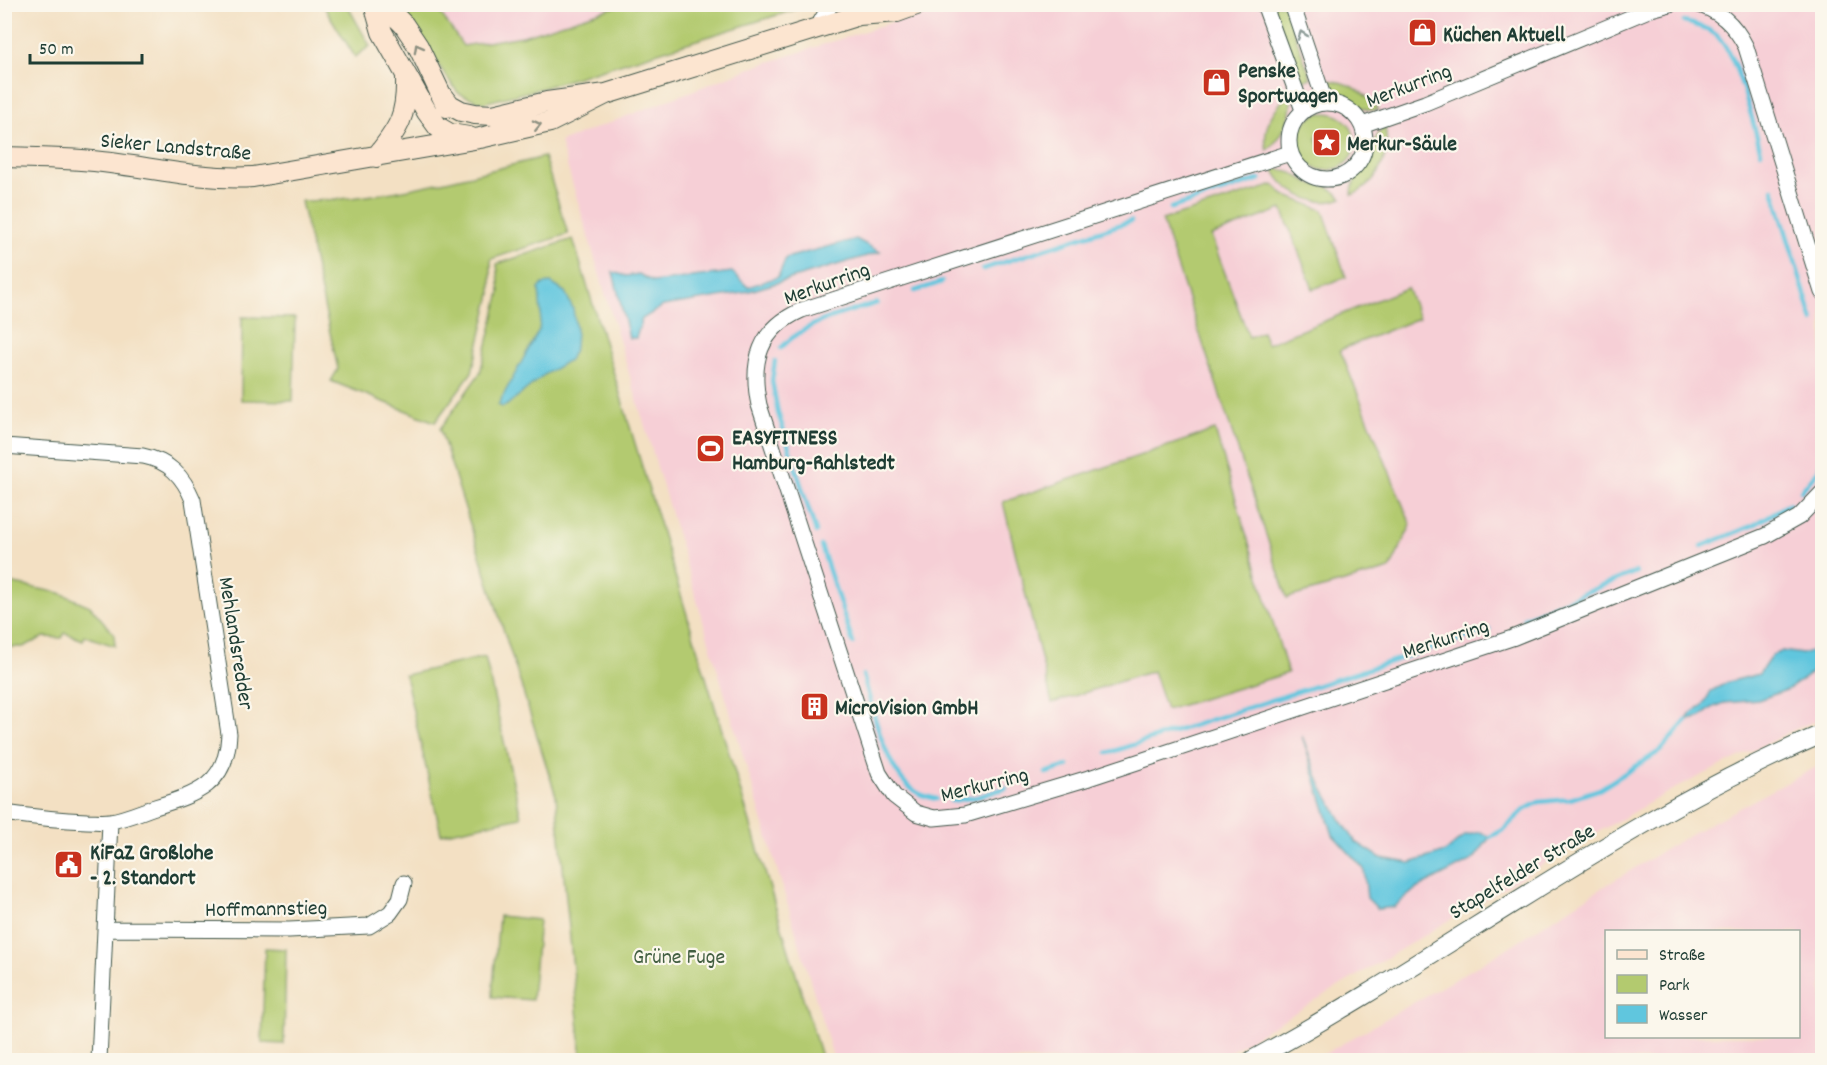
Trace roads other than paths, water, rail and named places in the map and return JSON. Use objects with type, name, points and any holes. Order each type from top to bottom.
[{"type":"main road","points":[[374,4],[382,32],[427,112],[438,127],[450,134],[451,124],[444,97],[405,25],[384,4]]},
{"type":"main road","name":"Sieker Landstraße","points":[[4,157],[108,162],[229,178],[253,177],[376,157],[480,138],[550,122],[606,94],[817,28],[863,8],[897,12],[918,4]]},
{"type":"main road","points":[[376,157],[402,118],[406,105],[406,72]]},
{"type":"main road","name":"Sieker Landstraße","points":[[413,150],[493,115],[547,102],[606,94]]},
{"type":"main road","name":"Sieker Landstraße","points":[[444,97],[450,105],[461,111],[493,115]]},
{"type":"main road","name":"Sieker Landstraße","points":[[450,134],[480,138]]},
{"type":"street","points":[[817,28],[831,4]]},
{"type":"street","points":[[1264,4],[1303,110]]},
{"type":"street","points":[[1290,153],[1288,140],[1290,128],[1303,110],[1325,102],[1292,4]]},
{"type":"street","name":"Merkurring","points":[[1362,125],[1425,103],[1651,9],[1670,4]]},
{"type":"street","points":[[1696,4],[1728,20],[1746,47],[1822,292]]},
{"type":"street","name":"Merkurring","points":[[1325,102],[1346,107],[1362,125],[1365,142],[1362,156],[1352,170],[1339,177],[1325,179],[1311,176],[1297,165],[1290,153],[802,310],[785,319],[766,339],[756,363],[755,382],[759,405],[879,773],[894,796],[909,809],[934,818],[965,815],[1089,778],[1512,639],[1764,536],[1799,517],[1822,492]]},
{"type":"street","name":"Mehlandsredder","points":[[4,446],[143,456],[156,459],[171,467],[180,476],[193,500],[229,734],[229,749],[224,765],[216,778],[204,788],[181,799],[110,822],[4,813]]},
{"type":"street","name":"Stapelfelder Straße","points":[[1252,1060],[1641,826],[1707,789],[1822,734]]},
{"type":"street","points":[[99,1060],[110,822]]},
{"type":"street","name":"Hoffmannstieg","points":[[106,929],[289,930],[361,927],[377,922],[390,913],[400,899],[404,883]]},
{"type":"water","points":[[856,239],[880,252],[743,293],[663,306],[642,319],[636,338],[629,338],[613,272],[626,276],[639,274],[653,282],[732,272],[748,287],[778,277],[786,258]]},
{"type":"water","points":[[551,283],[565,292],[573,309],[576,329],[575,347],[569,360],[544,375],[507,405],[503,407],[498,405],[539,330],[541,315],[539,289],[543,284]]},
{"type":"water","points":[[1822,647],[1822,661],[1818,668],[1789,689],[1758,700],[1724,703],[1712,708],[1701,717],[1686,721],[1691,713],[1702,707],[1711,691],[1728,682],[1759,674],[1772,655],[1782,651],[1802,654]]},
{"type":"water","points":[[1302,736],[1321,785],[1341,820],[1356,842],[1381,858],[1410,863],[1445,852],[1464,836],[1480,832],[1490,837],[1474,859],[1416,889],[1394,907],[1378,909],[1367,898],[1364,869],[1333,835]]},
{"type":"waterway","points":[[1684,22],[1708,30],[1723,43],[1743,89],[1761,152]]},
{"type":"waterway","points":[[1171,208],[1260,179]]},
{"type":"waterway","points":[[1773,189],[1813,321]]},
{"type":"waterway","points":[[983,269],[1131,221]]},
{"type":"waterway","points":[[915,291],[942,282]]},
{"type":"waterway","points":[[781,348],[813,325],[877,303]]},
{"type":"waterway","points":[[775,361],[772,381],[778,413],[816,532]]},
{"type":"waterway","points":[[1801,491],[1818,471],[1822,460]]},
{"type":"waterway","points":[[1702,546],[1754,525],[1789,504]]},
{"type":"waterway","points":[[821,546],[853,643]]},
{"type":"waterway","points":[[1523,618],[1636,572]]},
{"type":"waterway","points":[[1108,753],[1489,630]]},
{"type":"waterway","points":[[863,675],[882,740],[897,772],[918,793],[936,799]]},
{"type":"waterway","points":[[1490,837],[1503,830],[1524,810],[1539,802],[1570,799],[1600,789],[1660,751],[1686,721]]},
{"type":"waterway","points":[[1046,773],[1068,766]]},
{"type":"waterway","points":[[951,801],[977,797],[1006,788]]},
{"type":"place","name":"Küchen Aktuell","points":[[1422,33]]},
{"type":"place","name":"Penske Sportwagen","points":[[1217,82]]},
{"type":"place","name":"Merkur-Säule","points":[[1326,142]]},
{"type":"place","name":"EASYFITNESS Hamburg-Rahlstedt","points":[[711,449]]},
{"type":"place","name":"MicroVision GmbH","points":[[814,706]]},
{"type":"place","name":"KiFaZ Großlohe - 2. Standort","points":[[69,864]]},
{"type":"park label","name":"Grüne Fuge","points":[[679,955]]}]
